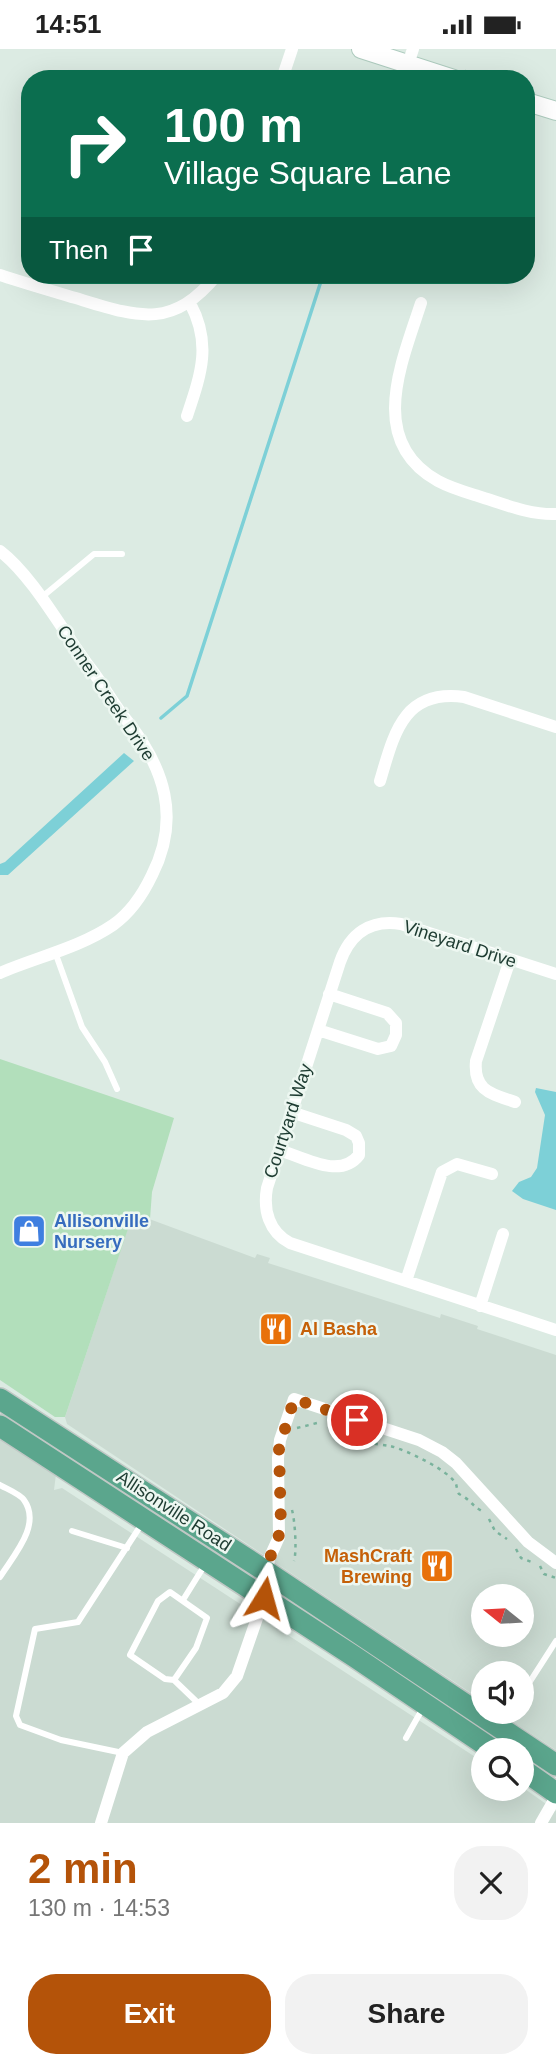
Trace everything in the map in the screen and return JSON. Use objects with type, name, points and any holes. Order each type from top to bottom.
[{"type":"main road","name":"Allisonville Road","points":[[0,1399],[266,1584],[425,1704],[475,1738]]},
{"type":"main road","name":"Allisonville Road","points":[[0,1426],[207,1561],[266,1584],[471,1702]]},
{"type":"main road","name":"Allisonville Road","points":[[511,1724],[556,1765]]},
{"type":"main road","points":[[534,1778],[556,1795]]},
{"type":"street","points":[[285,70],[292,49]]},
{"type":"street","points":[[361,49],[411,57],[436,70]]},
{"type":"street","points":[[535,104],[556,111]]},
{"type":"street","points":[[0,275],[21,281]]},
{"type":"street","points":[[31,284],[137,315],[162,313],[190,303],[208,284]]},
{"type":"street","points":[[187,416],[203,357],[201,329],[190,303]]},
{"type":"street","points":[[421,303],[394,394],[396,419],[407,450],[422,469],[445,485],[525,511],[556,514]]},
{"type":"street","name":"Conner Creek Drive","points":[[0,551],[28,580],[144,743],[160,775],[166,815],[165,835],[157,865],[138,898],[112,925],[85,940],[0,973]]},
{"type":"street","points":[[380,781],[398,725],[411,709],[431,699],[464,697],[556,727]]},
{"type":"street","name":"Vineyard Drive","points":[[363,930],[382,923],[401,924],[556,974]]},
{"type":"street","name":"Courtyard Way","points":[[363,930],[352,938],[345,949],[329,994],[267,1188],[265,1205],[268,1218],[279,1235],[302,1248],[555,1327]]},
{"type":"street","points":[[510,960],[476,1065],[480,1083],[486,1091],[515,1102]]},
{"type":"street","points":[[318,1030],[378,1049],[391,1047],[396,1035],[396,1023],[387,1013],[329,994]]},
{"type":"street","points":[[279,1150],[338,1168],[348,1166],[359,1155],[359,1143],[351,1132],[291,1112]]},
{"type":"street","points":[[406,1282],[442,1172],[457,1164],[492,1174]]},
{"type":"street","points":[[480,1305],[503,1234]]},
{"type":"street","points":[[101,1823],[123,1753],[147,1732],[223,1692],[237,1675],[266,1584],[269,1559],[281,1527],[279,1449],[294,1399],[419,1440],[442,1452],[456,1463],[528,1542],[556,1563]]},
{"type":"street","points":[[541,1823],[556,1795]]},
{"type":"lane","points":[[41,598],[94,554],[122,554]]},
{"type":"lane","points":[[55,952],[82,1027],[117,1089]]},
{"type":"lane","points":[[0,1485],[24,1499],[30,1515],[27,1534],[0,1577]]},
{"type":"lane","points":[[123,1753],[61,1740],[20,1725],[16,1716],[35,1629],[78,1622],[144,1520]]},
{"type":"lane","points":[[72,1531],[127,1548]]},
{"type":"lane","points":[[183,1600],[207,1561]]},
{"type":"lane","points":[[174,1680],[196,1648],[207,1618],[170,1592],[158,1601],[130,1655],[165,1679],[174,1680],[200,1706]]},
{"type":"lane","points":[[534,1675],[556,1641]]},
{"type":"lane","points":[[406,1738],[438,1685]]},
{"type":"path","points":[[296,1432],[298,1428],[321,1422]]},
{"type":"path","points":[[343,1429],[367,1442],[393,1447],[433,1463],[456,1484],[459,1494],[470,1499],[474,1506],[487,1515],[493,1528],[511,1542],[521,1558],[537,1565],[544,1574],[556,1578]]},
{"type":"path","points":[[292,1503],[296,1551],[293,1561]]},
{"type":"shaded area","points":[[133,1213],[255,1258],[257,1254],[270,1258],[268,1263],[440,1318],[441,1314],[556,1355],[556,1750],[516,1724],[534,1724],[534,1661],[471,1661],[471,1693],[67,1424],[65,1417]]},
{"type":"shaded area","points":[[0,1438],[56,1474],[54,1490],[62,1488],[471,1754],[471,1801],[534,1801],[534,1795],[556,1811],[556,1823],[0,1823]]},
{"type":"green space","points":[[0,1059],[174,1118],[152,1192],[150,1219],[133,1214],[65,1417],[55,1417],[0,1380]]},
{"type":"water","points":[[124,753],[134,761],[8,875],[0,875],[0,864]]},
{"type":"water","points":[[536,1088],[556,1092],[556,1210],[523,1199],[512,1191],[519,1182],[531,1177],[537,1168],[545,1115],[535,1092]]},
{"type":"waterway","points":[[161,718],[187,696],[320,284]]},
{"type":"place","name":"Allisonville Nursery","points":[[29,1231]]},
{"type":"place","name":"Al Basha","points":[[276,1329]]},
{"type":"place","name":"MashCraft Brewing","points":[[437,1566]]},
{"type":"route","points":[[264,1598],[269,1559],[281,1527],[279,1449],[294,1399],[357,1420]]}]
